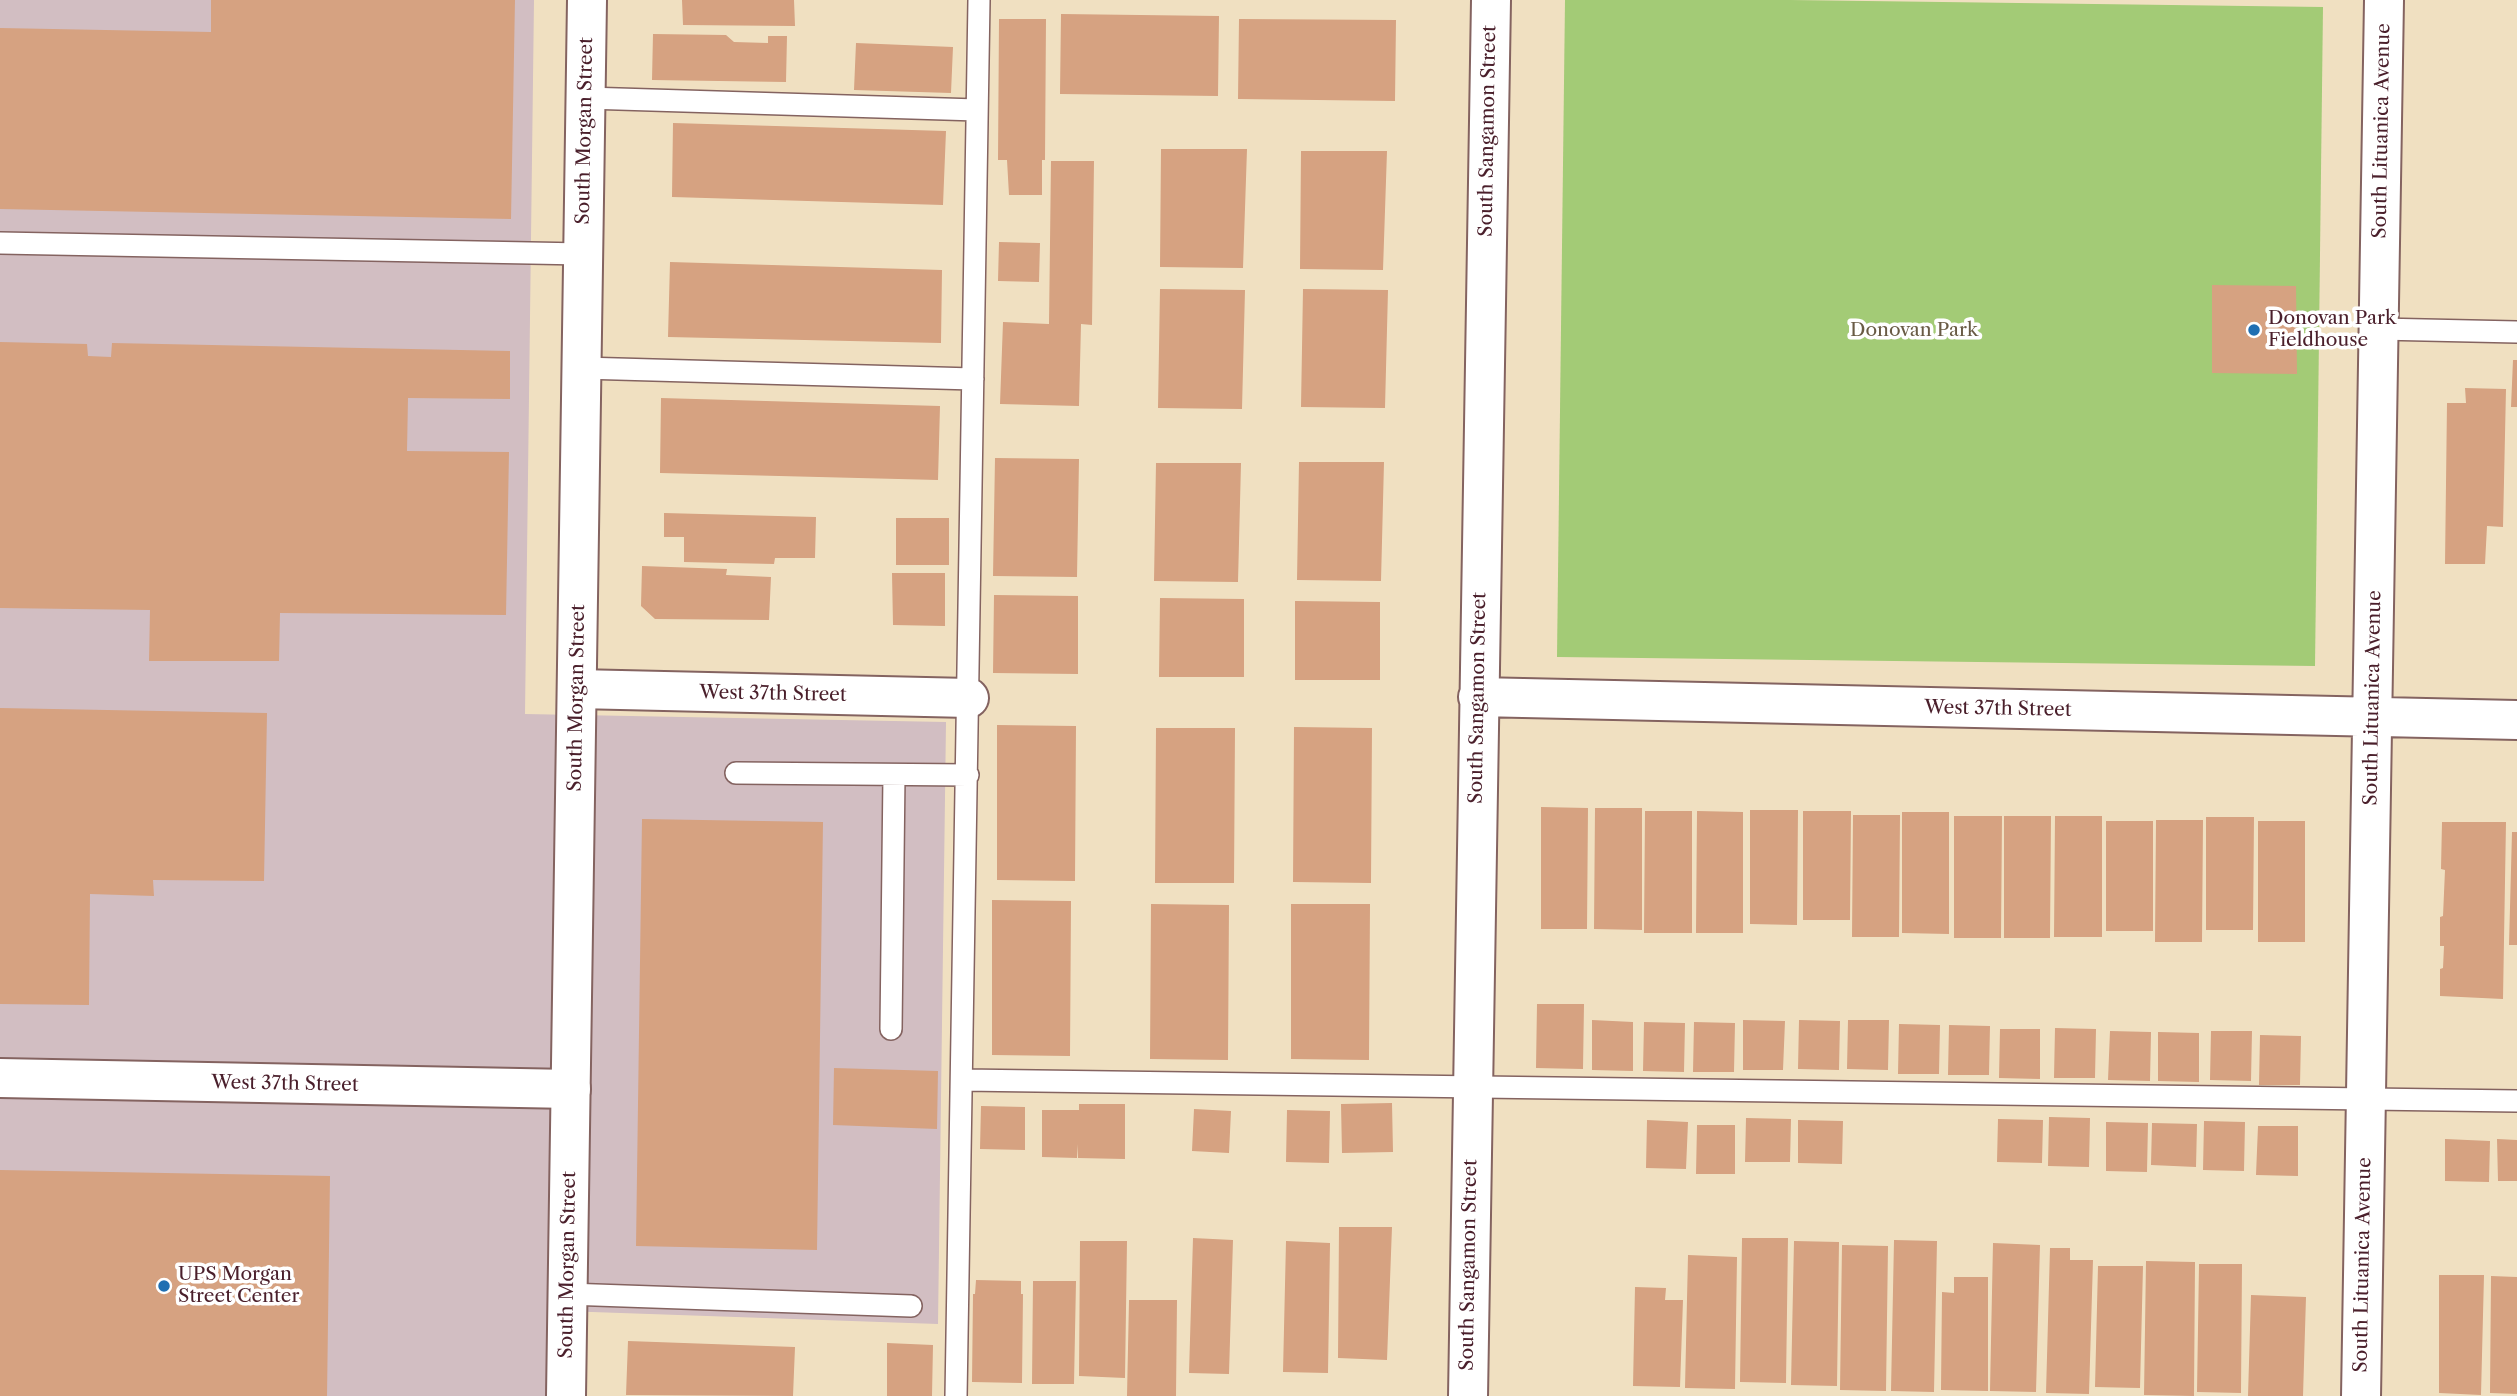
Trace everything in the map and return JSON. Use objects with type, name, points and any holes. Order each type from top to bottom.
[{"type":"street","name":"South Morgan Street","points":[[566,1396],[587,0]]},
{"type":"street","name":"South Sangamon Street","points":[[1468,1396],[1491,0]]},
{"type":"street","name":"South Lituanica Avenue","points":[[2361,1396],[2385,0]]},
{"type":"street","name":"West 37th Street","points":[[577,690],[969,698]]},
{"type":"street","name":"West 37th Street","points":[[1478,697],[2517,720]]},
{"type":"street","name":"West 37th Street","points":[[0,1078],[571,1089]]},
{"type":"lane","points":[[956,1396],[979,0]]},
{"type":"lane","points":[[586,98],[977,110]]},
{"type":"lane","points":[[0,243],[583,254]]},
{"type":"lane","points":[[2379,329],[2517,332]]},
{"type":"lane","points":[[582,368],[973,379]]},
{"type":"lane","points":[[736,773],[968,775]]},
{"type":"lane","points":[[891,1030],[894,775]]},
{"type":"lane","points":[[963,1080],[2517,1101]]},
{"type":"lane","points":[[568,1294],[911,1306]]},
{"type":"shaded area","points":[[0,0],[534,0],[525,714],[946,722],[938,1324],[563,1311],[560,1396],[0,1396]]},
{"type":"green space","name":"Donovan Park","points":[[1565,0],[2323,7],[2315,666],[1557,657]]},
{"type":"building","points":[[211,0],[515,0],[511,219],[0,209],[0,28],[211,32]]},
{"type":"building","points":[[682,0],[794,0],[795,26],[683,25]]},
{"type":"building","points":[[1061,14],[1219,16],[1218,96],[1060,94]]},
{"type":"building","points":[[999,19],[1046,19],[1045,160],[1042,160],[1042,195],[1009,195],[1007,160],[998,160]]},
{"type":"building","points":[[1239,19],[1396,20],[1395,101],[1238,99]]},
{"type":"building","points":[[653,34],[726,35],[734,42],[768,43],[768,36],[787,36],[786,82],[652,80]]},
{"type":"building","points":[[856,43],[953,47],[951,93],[854,90]]},
{"type":"building","points":[[673,123],[946,131],[943,205],[672,197]]},
{"type":"building","points":[[1161,149],[1247,149],[1243,268],[1160,267]]},
{"type":"building","points":[[1301,151],[1387,151],[1383,270],[1300,269]]},
{"type":"building","points":[[1051,161],[1094,161],[1092,325],[1081,324],[1079,406],[1000,404],[1003,322],[1049,324]]},
{"type":"building","points":[[999,242],[1040,243],[1039,282],[998,281]]},
{"type":"building","points":[[670,262],[942,270],[941,343],[668,337]]},
{"type":"building","name":"Donovan Park Fieldhouse","points":[[2212,285],[2296,286],[2297,374],[2212,373]]},
{"type":"building","points":[[1160,289],[1245,290],[1242,409],[1158,408]]},
{"type":"building","points":[[1303,289],[1388,290],[1385,408],[1301,407]]},
{"type":"building","points":[[0,342],[87,344],[88,356],[111,357],[112,343],[510,351],[510,399],[408,398],[407,451],[509,452],[506,615],[280,613],[279,661],[149,661],[150,610],[0,608]]},
{"type":"building","points":[[2513,360],[2517,360],[2517,407],[2511,407]]},
{"type":"building","points":[[2465,388],[2506,389],[2503,527],[2487,526],[2485,564],[2445,564],[2447,403],[2466,403]]},
{"type":"building","points":[[661,398],[940,406],[938,480],[660,473]]},
{"type":"building","points":[[995,458],[1079,459],[1077,577],[993,576]]},
{"type":"building","points":[[1299,462],[1384,462],[1381,581],[1297,580]]},
{"type":"building","points":[[1156,463],[1241,463],[1238,582],[1154,581]]},
{"type":"building","points":[[664,513],[816,517],[815,558],[775,558],[774,564],[684,562],[684,537],[664,537]]},
{"type":"building","points":[[896,518],[949,518],[949,565],[896,565]]},
{"type":"building","points":[[642,566],[727,569],[726,575],[771,577],[769,620],[655,619],[641,606]]},
{"type":"building","points":[[892,573],[945,573],[945,626],[893,625]]},
{"type":"building","points":[[994,595],[1078,596],[1078,674],[993,673]]},
{"type":"building","points":[[1160,598],[1244,599],[1244,677],[1159,677]]},
{"type":"building","points":[[1295,601],[1380,602],[1380,680],[1295,680]]},
{"type":"building","points":[[0,708],[267,713],[264,881],[153,880],[154,896],[90,894],[89,1005],[0,1004]]},
{"type":"building","points":[[997,725],[1076,726],[1075,881],[997,880]]},
{"type":"building","points":[[1294,727],[1372,728],[1371,883],[1293,882]]},
{"type":"building","points":[[1156,728],[1235,728],[1234,883],[1155,883]]},
{"type":"building","points":[[1541,807],[1588,808],[1587,929],[1541,929]]},
{"type":"building","points":[[1595,808],[1642,808],[1642,930],[1594,929]]},
{"type":"building","points":[[1750,810],[1798,810],[1797,925],[1750,924]]},
{"type":"building","points":[[1645,811],[1692,811],[1692,933],[1644,933]]},
{"type":"building","points":[[1697,811],[1743,812],[1743,933],[1696,933]]},
{"type":"building","points":[[1803,811],[1851,811],[1850,920],[1803,920]]},
{"type":"building","points":[[1902,812],[1949,812],[1949,934],[1902,933]]},
{"type":"building","points":[[1853,815],[1900,815],[1899,937],[1852,937]]},
{"type":"building","points":[[1954,816],[2002,816],[2001,938],[1954,938]]},
{"type":"building","points":[[2004,816],[2051,816],[2050,938],[2004,938]]},
{"type":"building","points":[[2055,816],[2102,816],[2102,937],[2054,937]]},
{"type":"building","points":[[2206,817],[2254,817],[2253,930],[2206,930]]},
{"type":"building","points":[[642,819],[823,822],[817,1250],[636,1246]]},
{"type":"building","points":[[2156,820],[2203,820],[2202,942],[2155,942]]},
{"type":"building","points":[[2106,821],[2153,821],[2153,931],[2106,931]]},
{"type":"building","points":[[2258,821],[2305,821],[2305,942],[2258,942]]},
{"type":"building","points":[[2442,822],[2506,822],[2503,999],[2440,996],[2440,969],[2443,968],[2444,946],[2440,946],[2440,917],[2443,916],[2445,870],[2441,869]]},
{"type":"building","points":[[2512,832],[2517,832],[2517,945],[2509,945]]},
{"type":"building","points":[[992,900],[1071,901],[1070,1056],[992,1055]]},
{"type":"building","points":[[1151,904],[1229,905],[1228,1060],[1150,1059]]},
{"type":"building","points":[[1291,904],[1370,904],[1369,1060],[1291,1059]]},
{"type":"building","points":[[1537,1004],[1584,1004],[1583,1069],[1536,1068]]},
{"type":"building","points":[[1592,1020],[1633,1022],[1633,1071],[1592,1070]]},
{"type":"building","points":[[1743,1020],[1785,1021],[1783,1070],[1743,1070]]},
{"type":"building","points":[[1799,1020],[1840,1021],[1839,1070],[1798,1069]]},
{"type":"building","points":[[1848,1020],[1889,1020],[1888,1070],[1847,1069]]},
{"type":"building","points":[[1644,1022],[1685,1023],[1684,1072],[1643,1071]]},
{"type":"building","points":[[1694,1022],[1735,1023],[1734,1072],[1693,1072]]},
{"type":"building","points":[[1899,1024],[1940,1025],[1939,1074],[1898,1074]]},
{"type":"building","points":[[1949,1025],[1990,1026],[1989,1075],[1948,1075]]},
{"type":"building","points":[[2055,1028],[2096,1029],[2095,1078],[2054,1078]]},
{"type":"building","points":[[2000,1029],[2040,1029],[2040,1079],[1999,1078]]},
{"type":"building","points":[[2110,1031],[2151,1032],[2150,1081],[2108,1080]]},
{"type":"building","points":[[2211,1031],[2252,1031],[2251,1081],[2210,1080]]},
{"type":"building","points":[[2158,1032],[2199,1033],[2199,1082],[2158,1081]]},
{"type":"building","points":[[2260,1035],[2301,1036],[2300,1085],[2259,1085]]},
{"type":"building","points":[[834,1068],[938,1071],[937,1129],[833,1125]]},
{"type":"building","points":[[1392,1103],[1393,1152],[1342,1153],[1341,1104]]},
{"type":"building","points":[[1079,1104],[1125,1104],[1125,1159],[1078,1158],[1078,1144],[1077,1158],[1042,1157],[1042,1110],[1079,1110]]},
{"type":"building","points":[[981,1106],[1025,1107],[1025,1150],[980,1149]]},
{"type":"building","points":[[1194,1109],[1231,1111],[1229,1153],[1192,1151]]},
{"type":"building","points":[[1287,1110],[1330,1111],[1329,1163],[1286,1162]]},
{"type":"building","points":[[2049,1117],[2090,1118],[2089,1167],[2048,1166]]},
{"type":"building","points":[[1746,1118],[1791,1119],[1790,1162],[1745,1162]]},
{"type":"building","points":[[1998,1119],[2043,1120],[2042,1163],[1997,1162]]},
{"type":"building","points":[[1647,1120],[1688,1122],[1686,1169],[1646,1168]]},
{"type":"building","points":[[1798,1120],[1843,1121],[1842,1164],[1798,1163]]},
{"type":"building","points":[[2204,1121],[2245,1122],[2244,1171],[2203,1170]]},
{"type":"building","points":[[2106,1122],[2148,1123],[2147,1172],[2106,1171]]},
{"type":"building","points":[[2152,1123],[2197,1124],[2196,1167],[2151,1165]]},
{"type":"building","points":[[1697,1125],[1735,1125],[1735,1174],[1696,1174]]},
{"type":"building","points":[[2258,1126],[2298,1126],[2298,1176],[2256,1175]]},
{"type":"building","points":[[2445,1139],[2490,1141],[2489,1182],[2445,1181]]},
{"type":"building","points":[[2497,1139],[2517,1140],[2517,1181],[2498,1181]]},
{"type":"building","name":"UPS Morgan Street Center","points":[[0,1170],[330,1176],[327,1396],[0,1396]]},
{"type":"building","points":[[1339,1227],[1392,1227],[1387,1360],[1338,1358]]},
{"type":"building","points":[[1193,1238],[1233,1240],[1229,1374],[1189,1373]]},
{"type":"building","points":[[1742,1238],[1788,1238],[1786,1383],[1740,1382]]},
{"type":"building","points":[[1894,1240],[1937,1241],[1934,1392],[1891,1391]]},
{"type":"building","points":[[1080,1241],[1127,1241],[1125,1378],[1079,1376]]},
{"type":"building","points":[[1286,1241],[1330,1243],[1328,1373],[1283,1372]]},
{"type":"building","points":[[1794,1241],[1839,1242],[1837,1386],[1791,1385]]},
{"type":"building","points":[[1993,1243],[2040,1245],[2036,1392],[1990,1391]]},
{"type":"building","points":[[1842,1245],[1888,1246],[1886,1391],[1840,1390]]},
{"type":"building","points":[[2050,1248],[2070,1248],[2070,1260],[2093,1260],[2089,1394],[2046,1393]]},
{"type":"building","points":[[1688,1255],[1737,1257],[1735,1389],[1685,1388]]},
{"type":"building","points":[[2146,1261],[2195,1262],[2194,1396],[2144,1395]]},
{"type":"building","points":[[2199,1264],[2242,1264],[2241,1393],[2197,1392]]},
{"type":"building","points":[[2098,1266],[2143,1266],[2140,1388],[2095,1387]]},
{"type":"building","points":[[2439,1275],[2484,1275],[2481,1395],[2439,1393]]},
{"type":"building","points":[[2491,1276],[2517,1277],[2517,1394],[2490,1393]]},
{"type":"building","points":[[1954,1277],[1988,1277],[1988,1391],[1941,1390],[1942,1292],[1954,1293]]},
{"type":"building","points":[[976,1280],[1021,1281],[1022,1383],[972,1382],[973,1294]]},
{"type":"building","points":[[1033,1281],[1076,1281],[1074,1384],[1032,1384]]},
{"type":"building","points":[[1635,1287],[1666,1288],[1665,1300],[1683,1300],[1680,1387],[1633,1386]]},
{"type":"building","points":[[2251,1295],[2306,1297],[2303,1396],[2248,1396]]},
{"type":"building","points":[[1129,1300],[1177,1300],[1176,1396],[1127,1396]]},
{"type":"building","points":[[628,1341],[795,1347],[793,1396],[626,1395]]},
{"type":"building","points":[[887,1343],[933,1345],[932,1396],[887,1396]]},
{"type":"place","name":"Donovan Park Fieldhouse","points":[[2254,330]]},
{"type":"place","name":"UPS Morgan Street Center","points":[[164,1286]]}]
